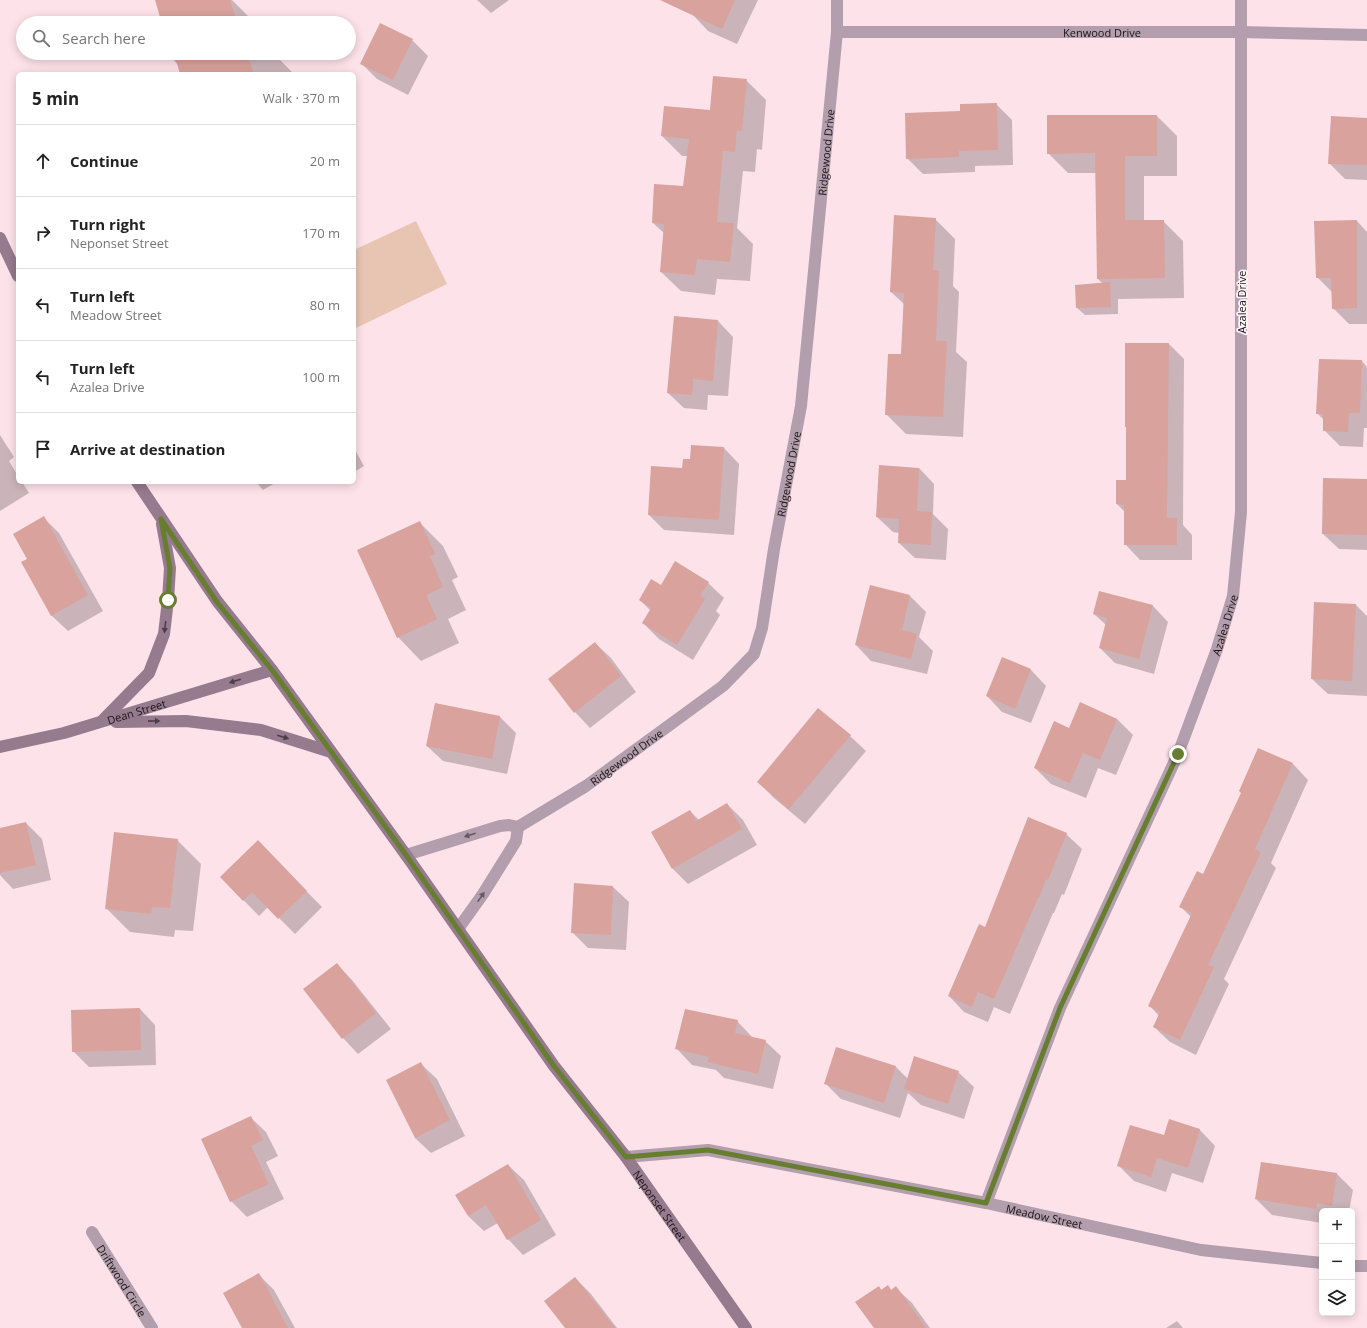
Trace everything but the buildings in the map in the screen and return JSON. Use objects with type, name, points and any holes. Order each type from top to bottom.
[{"type":"main road","points":[[0,238],[16,272]]},
{"type":"main road","name":"Neponset Street","points":[[138,484],[217,602],[272,670],[406,855],[554,1066],[626,1157],[746,1328]]},
{"type":"main road","points":[[101,722],[149,673],[164,634],[170,568],[161,519]]},
{"type":"main road","name":"Dean Street","points":[[0,747],[64,733],[272,670]]},
{"type":"main road","points":[[101,722],[186,721],[261,730],[331,752]]},
{"type":"street","name":"Ridgewood Drive","points":[[518,827],[586,786],[723,686],[754,654],[762,628],[774,549],[801,406],[837,32],[837,0]]},
{"type":"street","name":"Azalea Drive","points":[[986,1203],[1060,1008],[1178,754],[1217,649],[1233,596],[1241,512],[1241,0]]},
{"type":"street","name":"Kenwood Drive","points":[[837,32],[1241,32],[1367,35]]},
{"type":"street","points":[[406,855],[500,826],[509,825],[518,827],[516,841],[483,894],[458,929]]},
{"type":"street","name":"Meadow Street","points":[[626,1157],[708,1150],[986,1203],[1201,1250],[1319,1263]]},
{"type":"street","name":"Driftwood Circle","points":[[92,1232],[152,1328]]},
{"type":"street","points":[[1355,1266],[1367,1266]]},
{"type":"shaded area","points":[[416,221],[447,284],[356,328],[356,249]]},
{"type":"route","points":[[168,600],[170,568],[161,519],[217,602],[272,670],[406,855],[554,1066],[626,1157],[708,1150],[986,1203],[1060,1008],[1178,754]]}]
